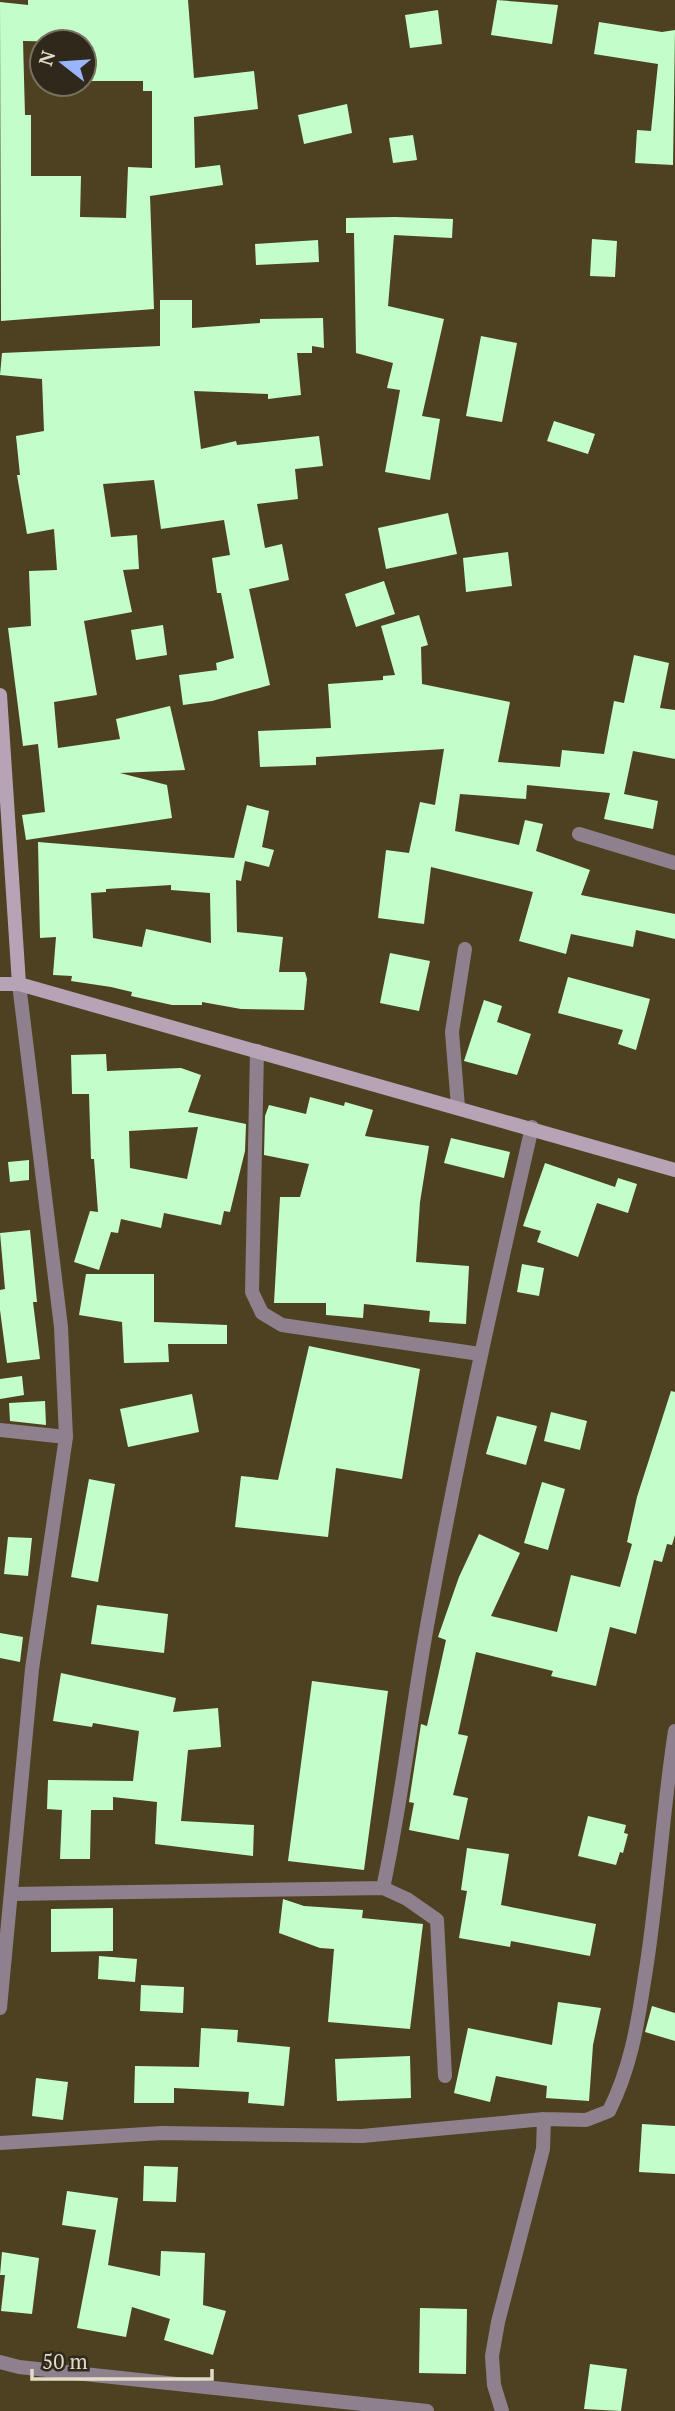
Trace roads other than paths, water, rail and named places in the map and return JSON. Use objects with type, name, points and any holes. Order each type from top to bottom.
[{"type":"main road","points":[[0,695],[19,984]]},
{"type":"main road","points":[[0,984],[19,984],[532,1127],[675,1170]]},
{"type":"street","points":[[579,834],[675,863]]},
{"type":"street","points":[[458,1107],[452,1032],[466,949]]},
{"type":"street","points":[[0,2008],[32,1670],[66,1437],[61,1327],[19,984]]},
{"type":"street","points":[[257,1051],[251,1248],[253,1292],[262,1313],[282,1325],[480,1354]]},
{"type":"street","points":[[383,1888],[401,1801],[426,1629],[480,1354],[532,1127]]},
{"type":"street","points":[[0,1430],[66,1437]]},
{"type":"street","points":[[0,2143],[162,2133],[362,2136],[544,2119],[586,2120],[609,2111],[625,2078],[649,1952],[675,1731]]},
{"type":"street","points":[[11,1894],[383,1888],[407,1899],[438,1920],[445,2076]]},
{"type":"street","points":[[502,2411],[494,2385],[492,2356],[498,2322],[543,2150],[544,2119]]},
{"type":"street","points":[[0,2362],[19,2367],[427,2411]]}]
